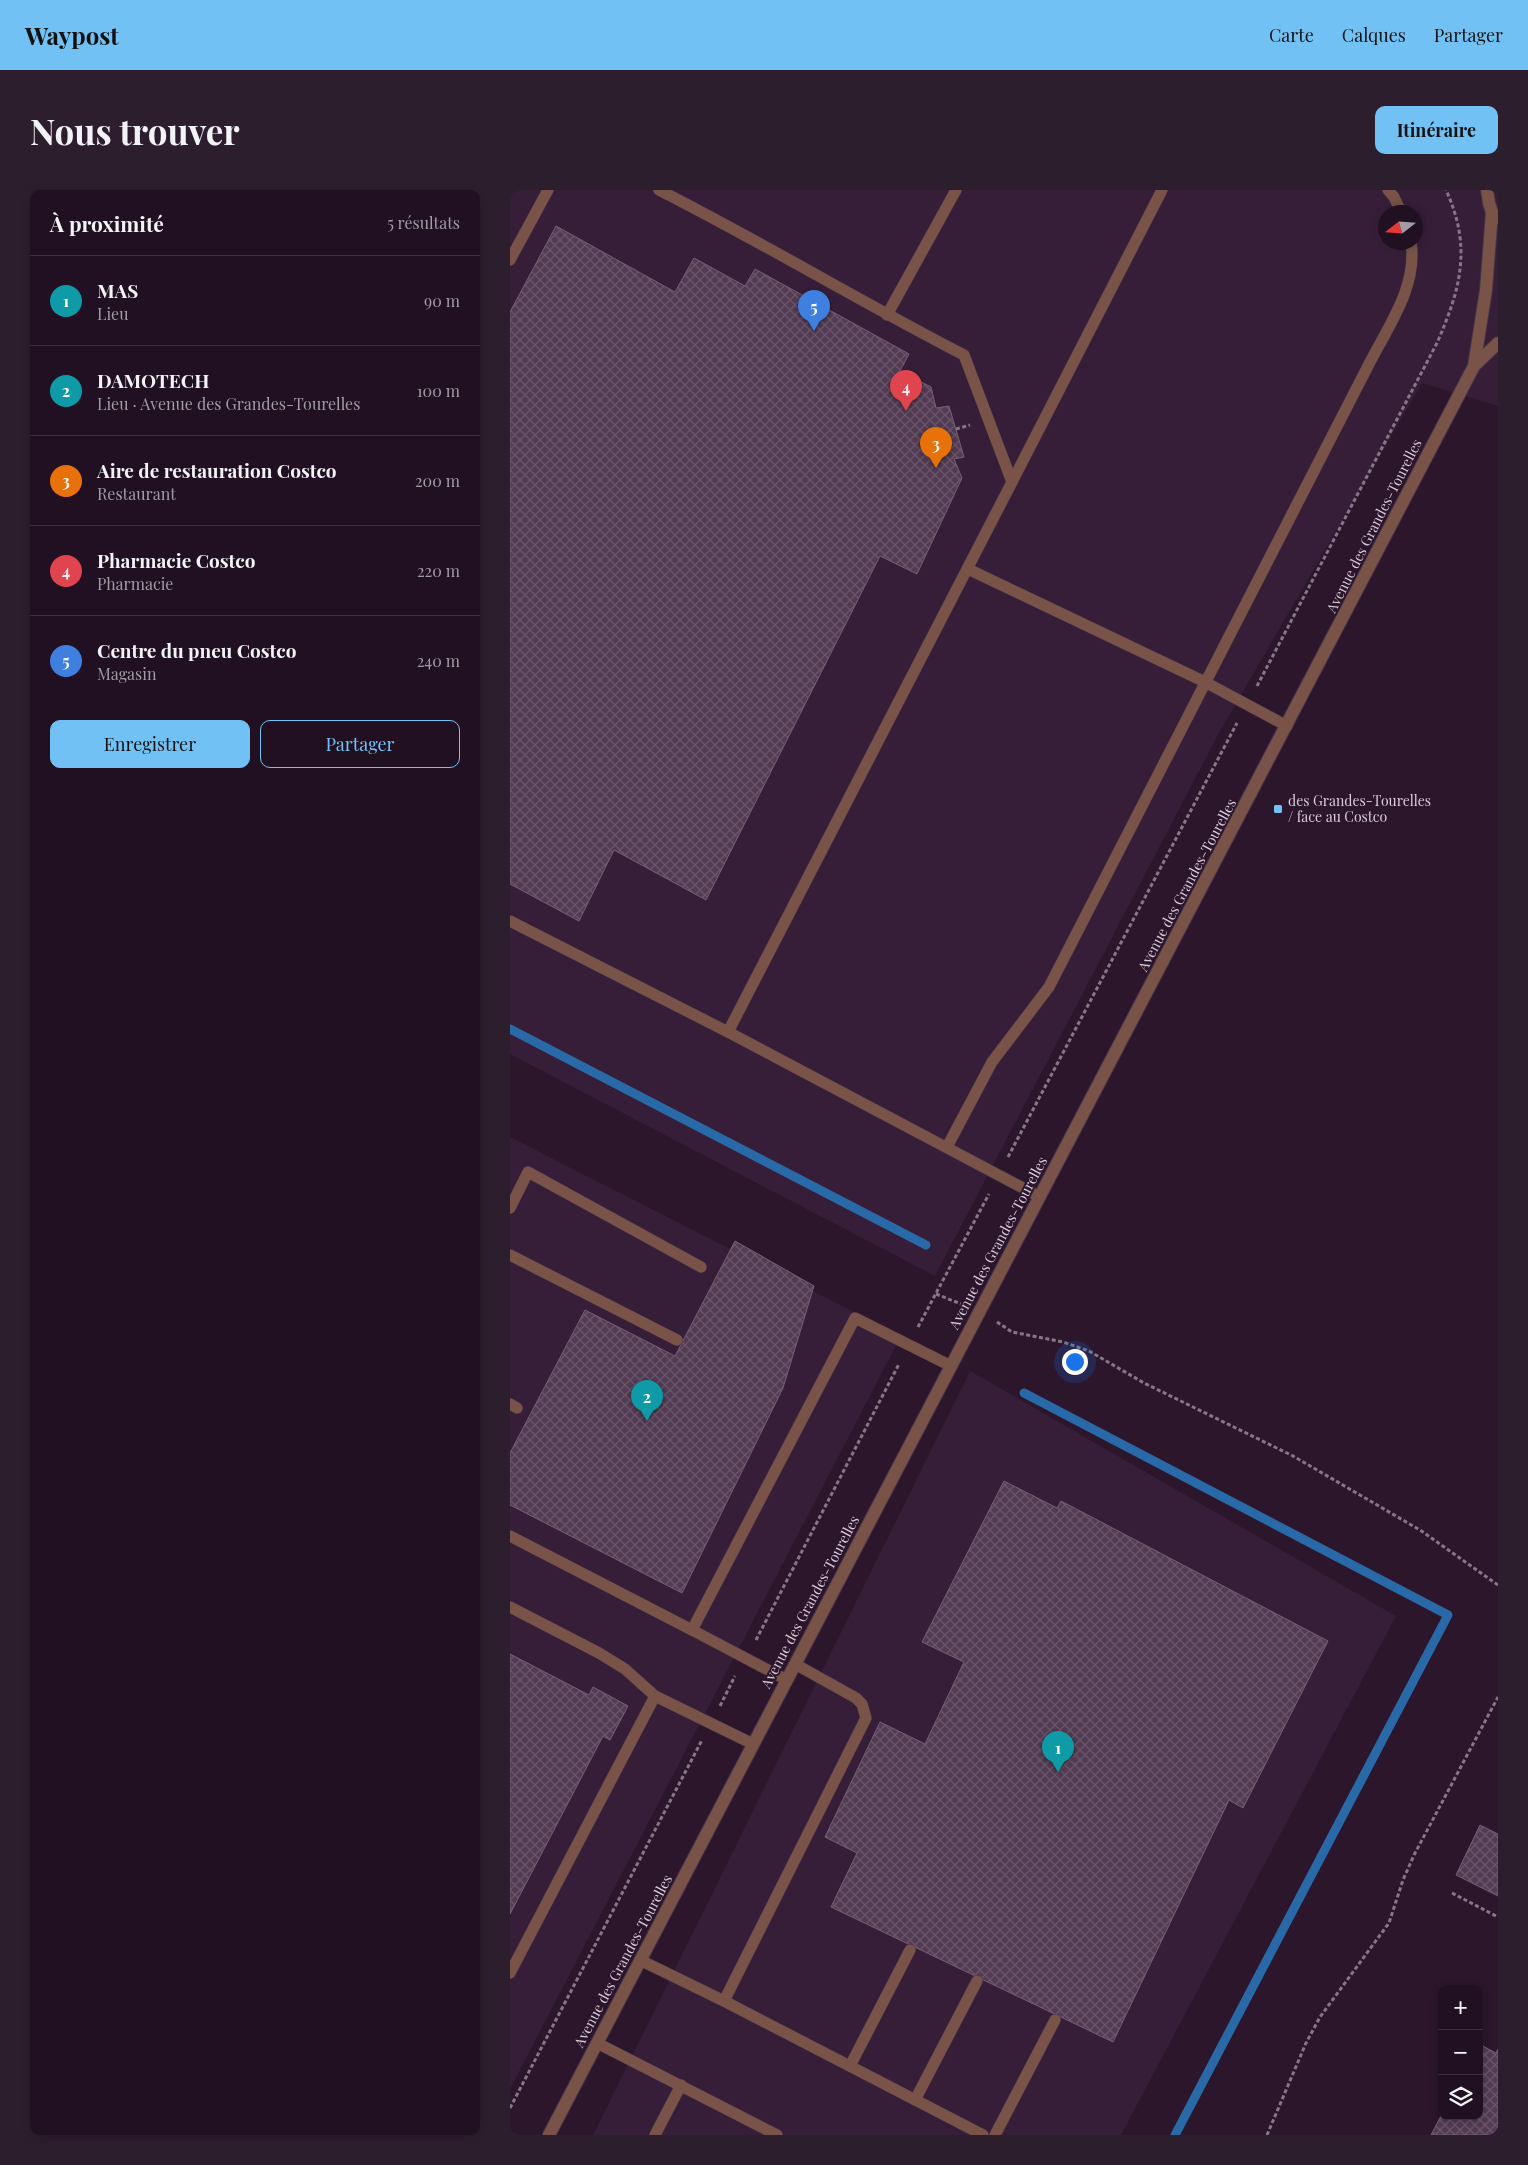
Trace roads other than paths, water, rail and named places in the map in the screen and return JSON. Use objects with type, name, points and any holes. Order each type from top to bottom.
[{"type":"street","points":[[1481,190],[1489,202],[1498,226]]},
{"type":"street","name":"Avenue des Grandes-Tourelles","points":[[549,2135],[1474,366],[1486,290],[1489,202]]},
{"type":"street","name":"Avenue des Grandes-Tourelles","points":[[1474,366],[1498,343]]},
{"type":"lane","points":[[510,260],[548,190]]},
{"type":"lane","points":[[659,190],[731,226],[887,315],[964,355],[1012,482]]},
{"type":"lane","points":[[887,315],[956,190]]},
{"type":"lane","points":[[728,1032],[1162,190]]},
{"type":"lane","points":[[1388,190],[1398,205]]},
{"type":"lane","points":[[946,1147],[992,1062],[1049,987],[1407,289],[1413,259],[1412,250]]},
{"type":"lane","points":[[968,568],[1205,682],[1287,726]]},
{"type":"lane","points":[[510,921],[728,1032],[1040,1196]]},
{"type":"lane","points":[[510,1208],[528,1172],[700,1267]]},
{"type":"lane","points":[[510,1255],[678,1340]]},
{"type":"lane","points":[[692,1630],[855,1318],[951,1366]]},
{"type":"lane","points":[[510,1536],[786,1680]]},
{"type":"lane","points":[[510,1607],[599,1653],[625,1669],[655,1696],[753,1744]]},
{"type":"lane","points":[[724,2001],[866,1718],[862,1704],[856,1698],[795,1664]]},
{"type":"lane","points":[[510,1973],[655,1696]]},
{"type":"lane","points":[[850,2066],[910,1950]]},
{"type":"lane","points":[[640,1960],[724,2001],[983,2135]]},
{"type":"lane","points":[[915,2100],[977,1981]]},
{"type":"lane","points":[[995,2135],[1055,2020]]},
{"type":"lane","points":[[597,2043],[681,2084],[777,2135]]},
{"type":"lane","points":[[655,2135],[681,2084]]},
{"type":"waterway","points":[[510,1029],[926,1245]]},
{"type":"waterway","points":[[1024,1393],[1448,1615],[1175,2135]]},
{"type":"place","name":"Centre du pneu Costco","points":[[814,331]]},
{"type":"place","name":"Pharmacie Costco","points":[[906,411]]},
{"type":"place","name":"Aire de restauration Costco","points":[[936,468]]},
{"type":"place","name":"des Grandes-Tourelles / face au Costco","points":[[1278,809]]},
{"type":"place","name":"DAMOTECH","points":[[647,1421]]},
{"type":"place","name":"MAS","points":[[1058,1772]]}]
